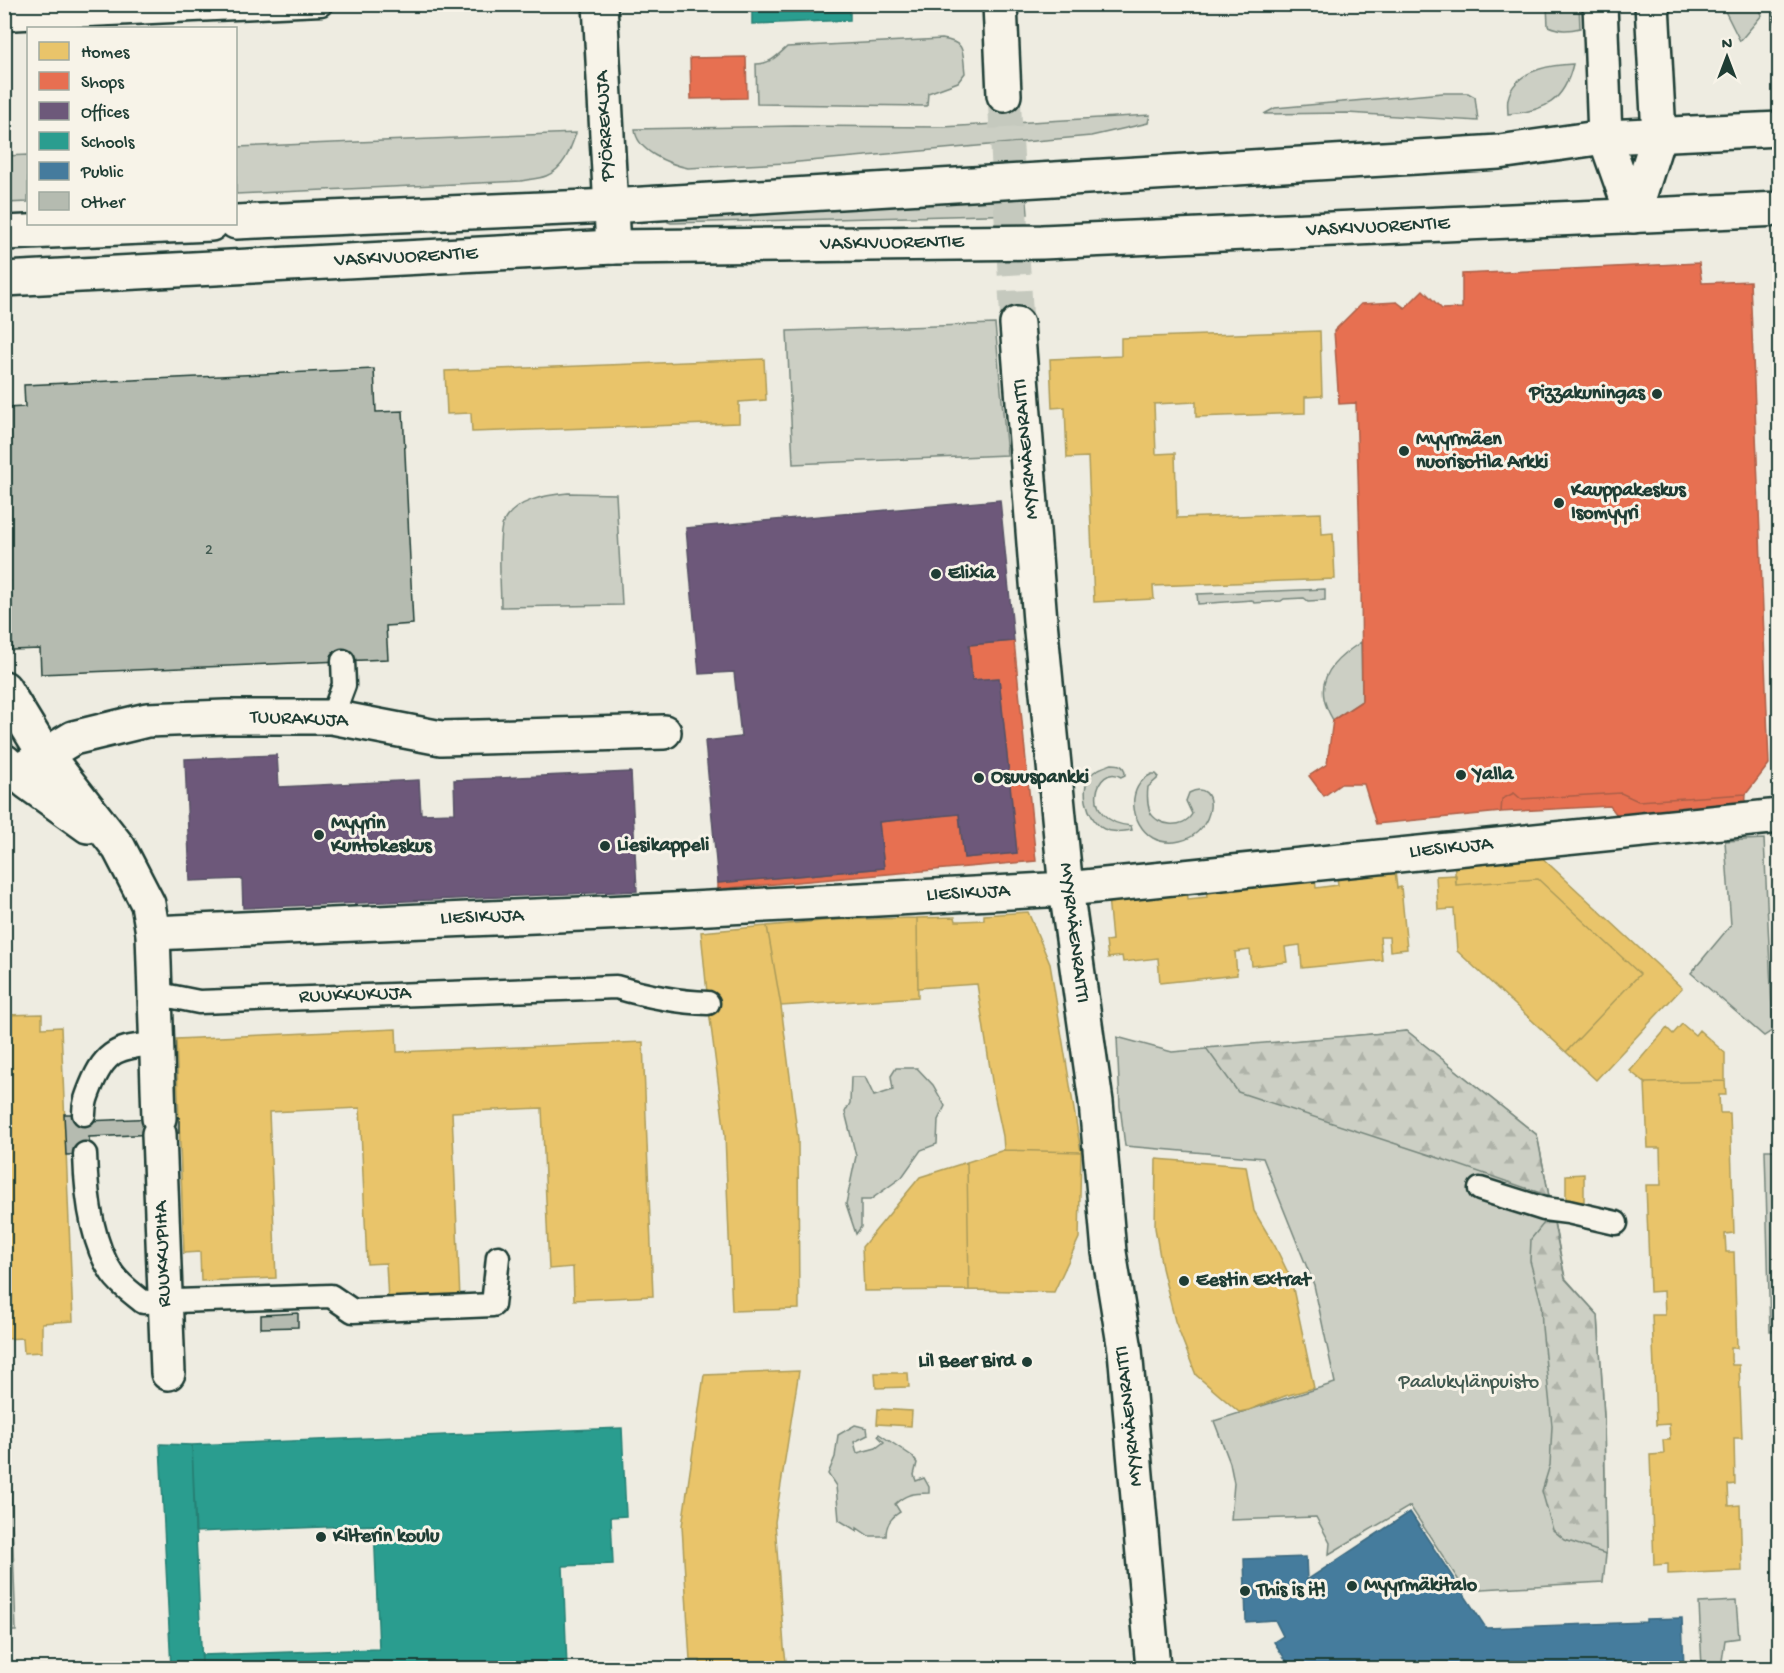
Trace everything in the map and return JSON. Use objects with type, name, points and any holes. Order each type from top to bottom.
[{"type":"street","name":"PYÖRREKUJA","points":[[600,4],[613,247]]},
{"type":"street","points":[[1600,4],[1605,137],[1632,216]]},
{"type":"street","points":[[1632,216],[1659,134],[1652,4]]},
{"type":"street","points":[[994,21],[1004,95]]},
{"type":"street","points":[[237,222],[610,206],[1499,152],[1605,137],[1779,129]]},
{"type":"street","name":"VASKIVUORENTIE","points":[[4,279],[613,247],[1042,242],[1779,209]]},
{"type":"street","points":[[4,233],[188,225]]},
{"type":"street","name":"MYYRMÄENRAITTI","points":[[1017,324],[1040,621],[1066,889],[1096,1102],[1109,1252],[1125,1350],[1153,1668]]},
{"type":"street","points":[[4,688],[45,754],[119,848],[148,904],[153,933],[154,993]]},
{"type":"street","name":"TUURAKUJA","points":[[11,767],[45,754],[73,738],[147,720],[332,717],[441,738],[664,732]]},
{"type":"street","points":[[11,767],[27,782],[119,848]]},
{"type":"street","name":"LIESIKUJA","points":[[153,933],[672,910],[1066,889],[1779,816]]},
{"type":"street","name":"RUUKKUPIHA","points":[[154,993],[168,1373]]},
{"type":"lane","points":[[4,19],[321,4]]},
{"type":"lane","points":[[332,717],[344,685],[343,661]]},
{"type":"lane","name":"RUUKKUKUJA","points":[[154,993],[199,1002],[616,987],[645,996],[708,1003]]},
{"type":"lane","points":[[84,1113],[84,1104],[98,1070],[110,1054],[133,1046],[156,1044]]},
{"type":"lane","points":[[85,1154],[88,1202],[96,1239],[111,1273],[124,1288],[143,1302],[331,1296],[353,1311],[493,1305],[498,1257]]},
{"type":"lane","points":[[1480,1189],[1544,1209],[1616,1223]]},
{"type":"green space","points":[[1547,5],[1579,5],[1580,28],[1564,30],[1548,26]]},
{"type":"green space","points":[[1722,5],[1758,5],[1762,15],[1740,41]]},
{"type":"green space","points":[[942,39],[956,43],[962,49],[965,73],[958,82],[928,93],[927,106],[757,104],[756,64],[769,61],[787,47]]},
{"type":"green space","points":[[1573,64],[1564,87],[1551,102],[1532,110],[1508,114],[1508,101],[1517,82],[1543,68]]},
{"type":"green space","points":[[1443,93],[1468,93],[1475,97],[1478,121],[1347,113],[1264,114],[1275,108]]},
{"type":"green space","points":[[1150,115],[1148,123],[1091,136],[787,163],[688,168],[663,160],[647,150],[637,137],[635,129],[794,126],[943,127]]},
{"type":"green space","points":[[576,133],[569,152],[557,169],[546,176],[521,181],[237,194],[237,147]]},
{"type":"green space","points":[[27,155],[27,202],[5,203],[5,156]]},
{"type":"green space","points":[[1026,191],[1028,214],[668,222],[668,217]]},
{"type":"green space","points":[[995,324],[1007,455],[793,464],[787,331]]},
{"type":"green space","points":[[568,493],[616,494],[622,605],[501,607],[500,551],[503,523],[515,509],[531,500]]},
{"type":"green space","points":[[1325,589],[1325,600],[1308,601],[1304,598],[1254,603],[1252,600],[1198,604],[1197,594]]},
{"type":"green space","points":[[1361,642],[1362,701],[1333,720],[1325,701],[1323,688],[1325,680],[1334,664]]},
{"type":"green space","points":[[1112,764],[1122,766],[1125,775],[1121,777],[1112,775],[1105,778],[1099,785],[1098,804],[1103,814],[1114,822],[1131,826],[1132,830],[1104,829],[1093,818],[1086,802],[1086,785],[1089,778],[1096,771]]},
{"type":"green space","points":[[1152,774],[1158,776],[1148,787],[1149,809],[1159,821],[1177,824],[1188,819],[1192,814],[1186,801],[1189,793],[1199,790],[1206,793],[1210,799],[1207,818],[1192,836],[1180,841],[1163,842],[1145,832],[1139,824],[1135,815],[1134,796],[1143,780]]},
{"type":"green space","points":[[1764,839],[1773,1030],[1764,1036],[1691,973],[1731,925],[1725,841]]},
{"type":"green space","name":"Paalukylänpuisto","points":[[1407,1031],[1537,1135],[1565,1278],[1598,1315],[1604,1417],[1606,1554],[1603,1582],[1465,1590],[1410,1506],[1329,1554],[1330,1543],[1316,1517],[1231,1520],[1234,1483],[1230,1463],[1214,1421],[1335,1383],[1314,1285],[1263,1158],[1125,1146],[1120,1106],[1117,1037],[1172,1052]]},
{"type":"green space","points":[[1407,1031],[1537,1135],[1549,1196],[1238,1092],[1206,1048]]},
{"type":"green space","points":[[896,1068],[917,1068],[933,1085],[945,1106],[938,1120],[937,1144],[921,1150],[902,1177],[870,1200],[861,1200],[861,1227],[856,1234],[846,1204],[856,1156],[845,1112],[850,1103],[851,1077],[865,1077],[874,1096],[893,1090],[891,1076]]},
{"type":"green space","points":[[1765,1150],[1779,1150],[1779,1331],[1770,1331]]},
{"type":"green space","points":[[1544,1223],[1554,1223],[1565,1279],[1598,1315],[1604,1417],[1606,1554],[1565,1540],[1553,1530],[1542,1491],[1550,1465],[1552,1426],[1541,1302],[1530,1261],[1531,1239]]},
{"type":"green space","points":[[1773,1365],[1780,1365],[1779,1531]]},
{"type":"green space","points":[[855,1425],[867,1428],[868,1435],[854,1442],[857,1453],[876,1448],[884,1442],[878,1436],[879,1434],[912,1456],[917,1463],[914,1475],[916,1481],[924,1478],[929,1487],[929,1493],[910,1495],[895,1504],[900,1512],[889,1522],[886,1536],[869,1536],[839,1520],[836,1486],[828,1474],[835,1457],[838,1435]]},
{"type":"green space","points":[[5,1436],[9,1436],[16,1631],[5,1631]]},
{"type":"green space","points":[[1736,1601],[1739,1638],[1725,1640],[1721,1668],[1702,1668],[1699,1603]]},
{"type":"building: Homes","points":[[1320,331],[1322,396],[1305,397],[1305,413],[1196,417],[1196,402],[1154,404],[1156,454],[1175,453],[1177,518],[1321,513],[1322,534],[1333,533],[1335,579],[1153,586],[1154,599],[1094,602],[1088,457],[1067,458],[1065,407],[1052,408],[1050,359],[1121,356],[1121,338]]},
{"type":"building: Homes","points":[[764,359],[766,400],[739,402],[739,423],[472,432],[471,413],[447,414],[445,371]]},
{"type":"building: Homes","points":[[1537,853],[1682,988],[1596,1080],[1566,1052],[1640,974],[1538,879],[1456,885],[1454,860]]},
{"type":"building: Homes","points":[[1395,871],[1397,888],[1401,887],[1407,949],[1390,951],[1389,937],[1380,937],[1382,960],[1302,968],[1300,945],[1285,947],[1287,962],[1252,966],[1250,950],[1235,952],[1237,975],[1160,983],[1158,958],[1123,962],[1122,956],[1108,958],[1106,941],[1112,940],[1108,897],[1187,889],[1188,899],[1207,897],[1206,889],[1315,878],[1316,888],[1338,885],[1337,877]]},
{"type":"building: Homes","points":[[1456,875],[1456,885],[1538,879],[1640,974],[1566,1052],[1457,951],[1454,909],[1438,910],[1436,876]]},
{"type":"building: Homes","points":[[1028,912],[1050,964],[1081,1152],[1004,1150],[977,984],[918,988],[917,918],[955,917],[956,921],[984,920],[984,915]]},
{"type":"building: Homes","points":[[917,918],[918,997],[781,1006],[767,926],[832,920]]},
{"type":"building: Homes","points":[[767,926],[781,1006],[798,1139],[799,1309],[732,1311],[725,1135],[701,932]]},
{"type":"building: Homes","points":[[42,1014],[42,1028],[61,1027],[73,1321],[42,1323],[42,1352],[24,1353],[23,1338],[4,1339],[4,1015]]},
{"type":"building: Homes","points":[[1682,1024],[1695,1035],[1699,1030],[1725,1053],[1725,1081],[1645,1083],[1630,1071],[1667,1028],[1673,1034]]},
{"type":"building: Homes","points":[[396,1029],[397,1052],[643,1042],[653,1296],[574,1300],[573,1267],[549,1269],[542,1108],[452,1112],[460,1299],[388,1302],[386,1263],[367,1264],[360,1108],[269,1112],[276,1278],[201,1281],[200,1252],[184,1253],[176,1039]]},
{"type":"building: Homes","points":[[1725,1081],[1726,1095],[1719,1095],[1720,1113],[1730,1113],[1734,1233],[1725,1234],[1726,1252],[1734,1252],[1737,1348],[1731,1348],[1731,1359],[1732,1365],[1739,1365],[1742,1438],[1734,1438],[1735,1484],[1728,1485],[1729,1506],[1740,1505],[1742,1571],[1668,1574],[1668,1564],[1654,1565],[1650,1455],[1664,1454],[1663,1440],[1670,1440],[1669,1424],[1656,1425],[1652,1315],[1665,1315],[1664,1291],[1650,1292],[1646,1185],[1661,1185],[1660,1148],[1648,1148],[1645,1083]]},
{"type":"building: Homes","points":[[1004,1150],[1081,1152],[1079,1238],[1054,1292],[969,1290],[967,1162]]},
{"type":"building: Homes","points":[[1156,1159],[1246,1166],[1254,1211],[1291,1279],[1314,1388],[1239,1412],[1196,1375],[1175,1321],[1162,1268],[1155,1228]]},
{"type":"building: Homes","points":[[967,1162],[969,1290],[864,1291],[862,1247],[920,1177]]},
{"type":"building: Homes","points":[[1584,1174],[1584,1202],[1566,1202],[1566,1175]]},
{"type":"building: Homes","points":[[799,1371],[775,1522],[787,1668],[701,1668],[700,1660],[690,1660],[682,1526],[704,1375]]},
{"type":"building: Homes","points":[[875,1373],[908,1373],[909,1387],[876,1388]]},
{"type":"building: Homes","points":[[878,1409],[912,1411],[911,1426],[877,1424]]},
{"type":"building: Shops","points":[[746,57],[747,98],[691,99],[690,58]]},
{"type":"building: Shops","name":"Kauppakeskus Isomyyri","points":[[1699,263],[1702,283],[1750,281],[1769,764],[1746,794],[1638,801],[1621,793],[1521,799],[1514,793],[1502,799],[1501,812],[1376,824],[1364,784],[1341,784],[1324,796],[1309,776],[1327,764],[1333,720],[1362,701],[1356,403],[1339,404],[1334,331],[1361,304],[1397,302],[1405,308],[1423,290],[1442,309],[1462,308],[1462,274]]},
{"type":"building: Shops","points":[[1014,641],[1036,861],[718,889],[718,883],[884,868],[879,822],[959,814],[964,858],[1017,853],[999,678],[972,680],[969,645]]},
{"type":"building: Shops","points":[[1514,793],[1521,799],[1621,793],[1638,801],[1746,794],[1745,814],[1624,824],[1610,806],[1501,812],[1502,799]]},
{"type":"building: Offices","points":[[1000,500],[1014,641],[969,645],[972,680],[999,678],[1017,853],[964,858],[959,814],[879,822],[884,868],[718,883],[705,741],[741,737],[734,672],[699,674],[686,528]]},
{"type":"building: Offices","points":[[277,755],[279,787],[419,780],[421,814],[455,813],[454,780],[631,772],[637,891],[243,908],[242,879],[190,881],[185,759]]},
{"type":"building: Schools","points":[[752,4],[850,4],[850,20],[752,24]]},
{"type":"building: Schools","points":[[622,1428],[626,1516],[611,1517],[613,1564],[563,1566],[567,1668],[202,1668],[202,1655],[379,1649],[374,1525],[195,1532],[192,1445]]},
{"type":"building: Schools","points":[[160,1444],[192,1445],[202,1668],[171,1668]]},
{"type":"building: Public","name":"Myyrmäkitalo","points":[[1410,1512],[1486,1628],[1646,1622],[1646,1619],[1682,1618],[1684,1668],[1291,1668],[1274,1642],[1283,1636],[1275,1620],[1246,1622],[1244,1559],[1306,1557],[1307,1580]]},
{"type":"building: Public","points":[[1772,1605],[1780,1605],[1780,1668],[1776,1668]]},
{"type":"building: Other","points":[[374,369],[376,412],[403,411],[413,624],[386,626],[388,659],[41,674],[40,649],[12,650],[4,477],[4,408],[25,407],[24,385]]},
{"type":"building: Other","points":[[64,1114],[87,1114],[87,1121],[179,1117],[179,1133],[89,1137],[90,1154],[66,1155]]},
{"type":"building: Other","points":[[298,1313],[298,1327],[261,1328],[261,1315]]},
{"type":"tunnel","points":[[1004,95],[1017,324]]},
{"type":"railway","points":[[1777,4],[1780,68]]},
{"type":"place","name":"Pizzakuningas","points":[[1657,394]]},
{"type":"place","name":"Myyrmäen nuorisotila Arkki","points":[[1404,451]]},
{"type":"place","name":"Kauppakeskus Isomyyri","points":[[1559,503]]},
{"type":"place","name":"Elixia","points":[[936,574]]},
{"type":"place","name":"Yalla","points":[[1461,775]]},
{"type":"place","name":"Osuuspankki","points":[[979,778]]},
{"type":"place","name":"Myyrin Kuntokeskus","points":[[319,835]]},
{"type":"place","name":"Liesikappeli","points":[[605,846]]},
{"type":"place","name":"Eestin Extrat","points":[[1184,1281]]},
{"type":"place","name":"Lil Beer Bird","points":[[1027,1362]]},
{"type":"place","name":"Kilterin koulu","points":[[321,1537]]},
{"type":"place","name":"Myyrmäkitalo","points":[[1352,1586]]},
{"type":"place","name":"This is it!","points":[[1245,1591]]}]
